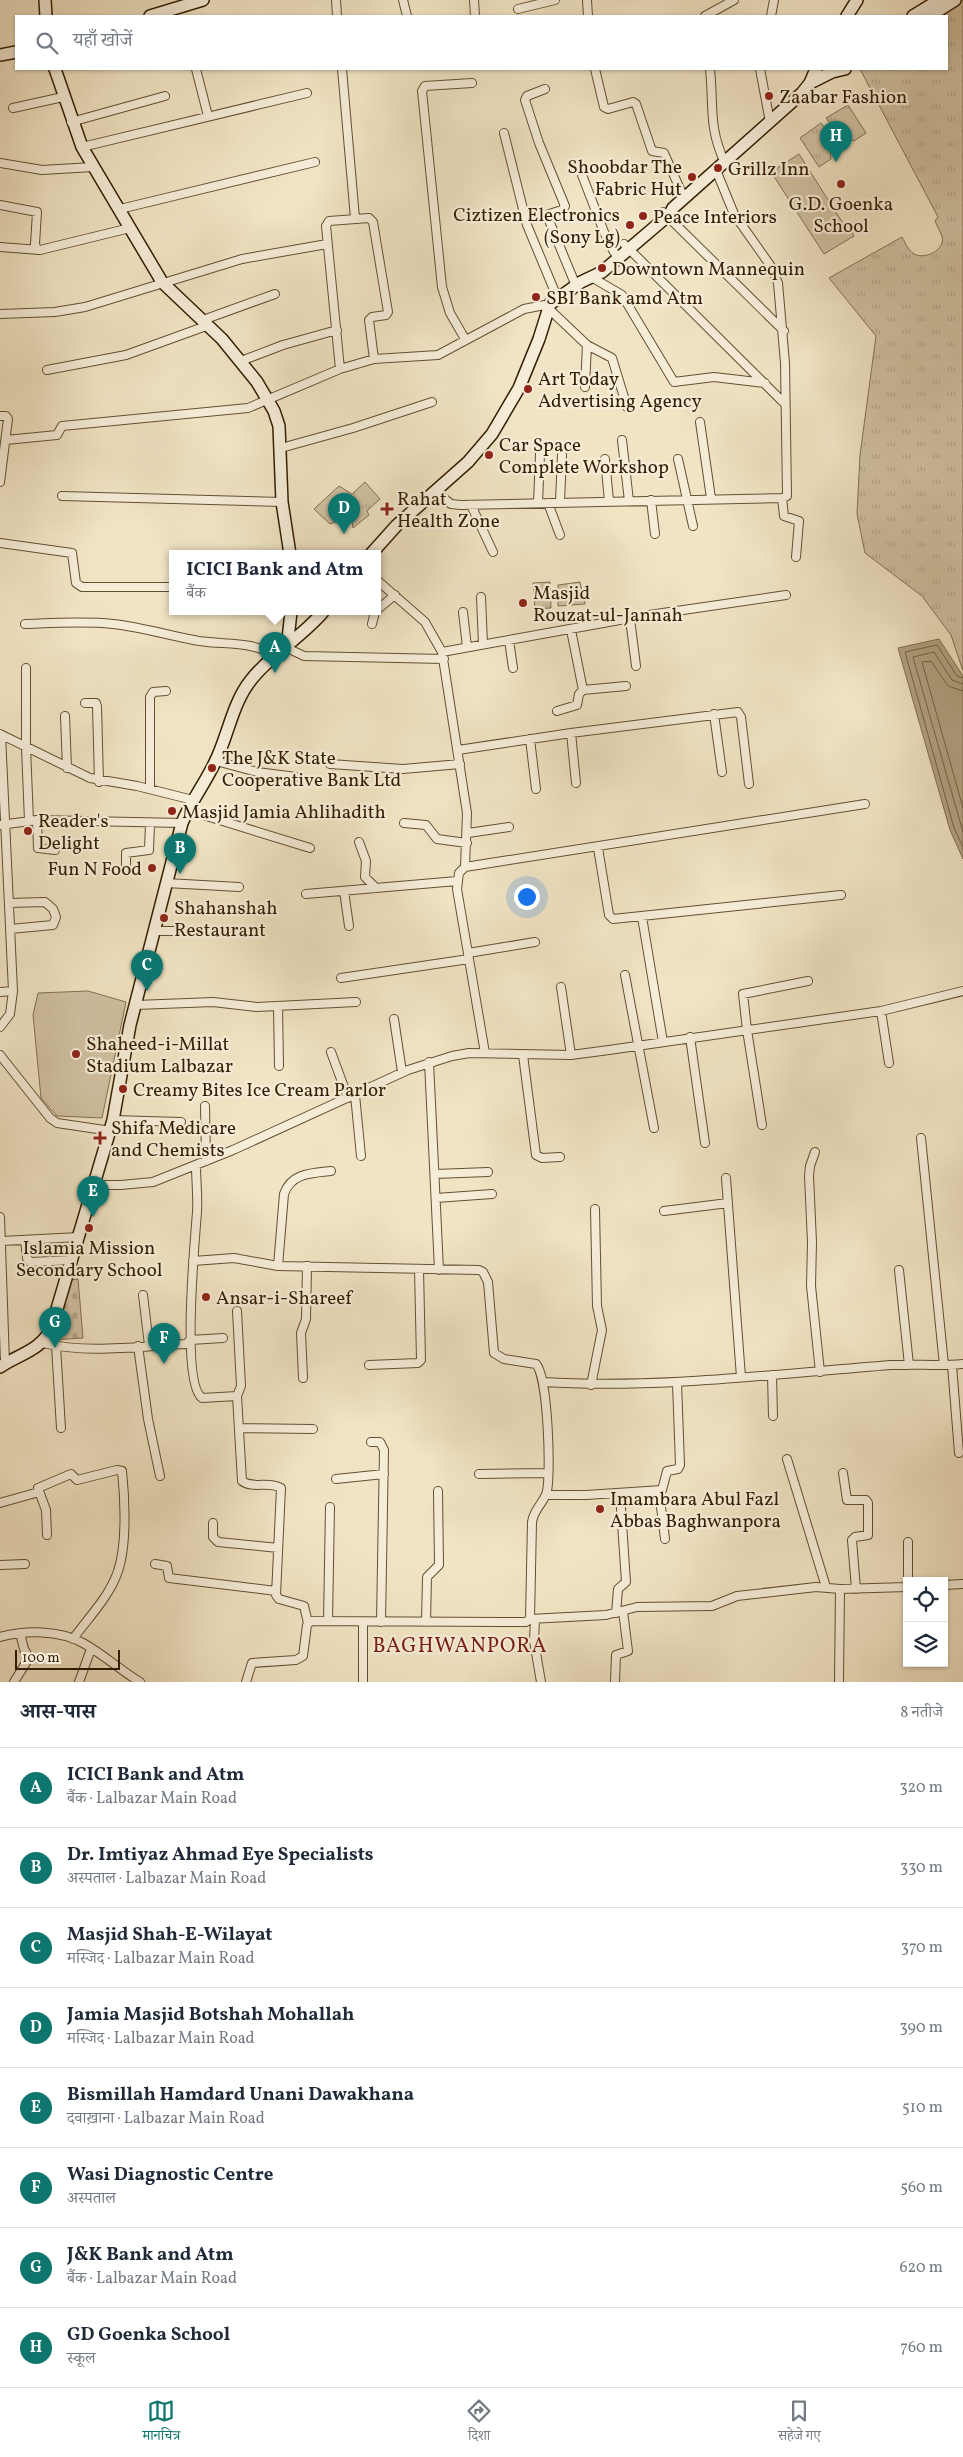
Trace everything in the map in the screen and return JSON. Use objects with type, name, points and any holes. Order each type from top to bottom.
[{"type":"main road","points":[[44,0],[46,15]]},
{"type":"main road","points":[[153,15],[203,0]]},
{"type":"main road","points":[[848,15],[857,0]]},
{"type":"main road","points":[[915,15],[939,0]]},
{"type":"main road","points":[[932,15],[955,0]]},
{"type":"main road","points":[[0,55],[15,52]]},
{"type":"main road","points":[[54,70],[71,122],[82,147],[162,282],[206,323],[241,361],[267,399],[278,426],[281,448],[282,502],[289,550]]},
{"type":"main road","points":[[810,83],[816,70]]},
{"type":"main road","points":[[375,550],[397,525],[468,462],[492,434],[510,406],[552,303],[579,284],[593,278],[626,246],[721,167],[810,83],[833,70]]},
{"type":"main road","points":[[579,284],[584,276],[614,252],[626,246]]},
{"type":"main road","points":[[286,648],[291,615]]},
{"type":"main road","points":[[2,1365],[43,1343],[52,1330],[112,1126],[125,1045],[182,823],[190,805],[216,761],[248,684],[320,615]]},
{"type":"street","points":[[336,0],[337,15]]},
{"type":"street","points":[[403,0],[407,15]]},
{"type":"street","points":[[474,0],[475,15]]},
{"type":"street","points":[[518,10],[555,0]]},
{"type":"street","points":[[587,0],[588,15]]},
{"type":"street","points":[[708,15],[734,0]]},
{"type":"street","points":[[771,15],[774,0]]},
{"type":"street","points":[[196,70],[208,116]]},
{"type":"street","points":[[342,70],[355,218]]},
{"type":"street","points":[[596,70],[604,107],[608,109],[633,102],[636,104],[652,151],[664,153],[684,198]]},
{"type":"street","points":[[435,491],[451,504],[471,505],[711,498],[782,498],[787,493],[784,331],[775,273],[734,214],[712,127],[710,70]]},
{"type":"street","points":[[760,70],[770,122]]},
{"type":"street","points":[[465,339],[450,313],[442,287],[422,91],[425,86],[472,84]]},
{"type":"street","points":[[545,89],[527,96],[525,100],[539,143],[565,206],[562,210],[549,214],[548,218],[579,284]]},
{"type":"street","points":[[82,147],[307,93]]},
{"type":"street","points":[[71,122],[165,96]]},
{"type":"street","points":[[13,108],[63,97]]},
{"type":"street","points":[[504,133],[527,225],[552,303],[587,345],[612,358],[627,407]]},
{"type":"street","points":[[120,209],[315,162]]},
{"type":"street","points":[[0,163],[42,170],[93,167]]},
{"type":"street","points":[[582,175],[604,232],[614,252]]},
{"type":"street","points":[[0,205],[37,212],[37,250]]},
{"type":"street","points":[[668,212],[784,331]]},
{"type":"street","points":[[340,369],[326,222],[355,218],[372,219],[388,312],[386,315],[372,317],[369,320],[374,359]]},
{"type":"street","points":[[0,246],[37,250],[130,228]]},
{"type":"street","points":[[0,314],[54,312],[85,307],[242,259],[328,244]]},
{"type":"street","points":[[626,246],[785,404]]},
{"type":"street","points":[[593,278],[622,295],[674,382],[714,377],[765,383]]},
{"type":"street","points":[[46,370],[82,365],[126,355],[275,294]]},
{"type":"street","points":[[6,440],[57,435],[62,426],[248,408],[340,369],[374,359],[397,356],[429,357],[438,355],[465,339],[524,310],[552,303]]},
{"type":"street","points":[[241,361],[283,345],[337,330]]},
{"type":"street","points":[[585,387],[587,345]]},
{"type":"street","points":[[281,448],[354,428],[432,402]]},
{"type":"street","points":[[0,416],[6,416],[8,419],[0,482]]},
{"type":"street","points":[[700,422],[711,498]]},
{"type":"street","points":[[622,440],[630,500]]},
{"type":"street","points":[[538,503],[540,454]]},
{"type":"street","points":[[560,502],[562,456]]},
{"type":"street","points":[[678,458],[693,526]]},
{"type":"street","points":[[605,459],[610,501]]},
{"type":"street","points":[[62,496],[282,502]]},
{"type":"street","points":[[782,498],[784,516],[799,521],[796,557]]},
{"type":"street","points":[[650,500],[655,534]]},
{"type":"street","points":[[548,503],[560,535]]},
{"type":"street","points":[[471,505],[493,552]]},
{"type":"street","points":[[0,543],[72,553],[76,583],[82,586],[169,587]]},
{"type":"street","points":[[381,583],[425,622],[443,656],[460,764],[468,833],[465,867],[457,881],[485,1053]]},
{"type":"street","points":[[381,607],[395,595]]},
{"type":"street","points":[[286,648],[304,656],[443,656],[467,647],[483,644],[786,595]]},
{"type":"street","points":[[481,597],[483,644]]},
{"type":"street","points":[[463,612],[467,647]]},
{"type":"street","points":[[372,624],[375,615]]},
{"type":"street","points":[[630,619],[636,666]]},
{"type":"street","points":[[25,624],[92,623],[125,626],[200,641],[244,644],[264,649],[277,656]]},
{"type":"street","points":[[571,630],[583,690]]},
{"type":"street","points":[[509,640],[513,668]]},
{"type":"street","points":[[26,668],[26,748],[37,846],[40,850],[55,850]]},
{"type":"street","points":[[556,711],[577,706],[579,694],[583,690],[626,686]]},
{"type":"street","points":[[150,789],[150,697],[153,692],[166,692]]},
{"type":"street","points":[[85,702],[96,703],[97,706],[99,782]]},
{"type":"street","points":[[458,750],[735,711],[740,713],[749,784]]},
{"type":"street","points":[[714,714],[722,772]]},
{"type":"street","points":[[65,716],[67,768]]},
{"type":"street","points":[[571,733],[576,783]]},
{"type":"street","points":[[0,1027],[3,1019],[12,1007],[13,991],[3,824],[1,735],[99,782],[150,789],[310,848]]},
{"type":"street","points":[[530,739],[536,789]]},
{"type":"street","points":[[216,761],[257,772],[296,777]]},
{"type":"street","points":[[330,764],[403,769],[460,764]]},
{"type":"street","points":[[465,867],[598,848],[865,804]]},
{"type":"street","points":[[3,824],[33,820],[150,824],[182,823]]},
{"type":"street","points":[[404,823],[426,825],[437,839],[467,843]]},
{"type":"street","points":[[126,872],[126,853],[149,850],[150,824]]},
{"type":"street","points":[[468,833],[509,827]]},
{"type":"street","points":[[358,842],[366,861],[365,877],[376,888]]},
{"type":"street","points":[[598,848],[611,918],[642,917],[842,894]]},
{"type":"street","points":[[306,894],[457,881]]},
{"type":"street","points":[[166,883],[239,887]]},
{"type":"street","points":[[344,891],[349,926]]},
{"type":"street","points":[[0,908],[9,905],[45,902],[53,909],[56,917],[53,925],[10,929]]},
{"type":"street","points":[[642,917],[663,1042]]},
{"type":"street","points":[[153,931],[239,931]]},
{"type":"street","points":[[341,978],[469,956],[535,942]]},
{"type":"street","points":[[625,975],[654,1128]]},
{"type":"street","points":[[762,1125],[746,1030],[743,994],[808,981]]},
{"type":"street","points":[[561,987],[571,1055]]},
{"type":"street","points":[[0,992],[13,991]]},
{"type":"street","points":[[95,1185],[153,1182],[196,1166],[402,1072],[452,1056],[485,1053],[571,1055],[880,1011],[963,991]]},
{"type":"street","points":[[136,1005],[212,1002],[247,1006],[278,1006],[356,1002]]},
{"type":"street","points":[[278,1006],[279,1066]]},
{"type":"street","points":[[880,1011],[889,1064]]},
{"type":"street","points":[[394,1020],[402,1072]]},
{"type":"street","points":[[690,1038],[705,1143]]},
{"type":"street","points":[[331,1052],[351,1096],[361,1156]]},
{"type":"street","points":[[523,1055],[536,1154],[542,1158],[560,1157]]},
{"type":"street","points":[[0,1056],[50,1118],[57,1123],[112,1126],[181,1122]]},
{"type":"street","points":[[429,1062],[439,1270]]},
{"type":"street","points":[[205,1106],[206,1161]]},
{"type":"street","points":[[921,1138],[960,1453]]},
{"type":"street","points":[[815,1152],[809,1176],[812,1242],[810,1269],[820,1372]]},
{"type":"street","points":[[196,1166],[197,1209],[190,1340],[199,1396],[205,1398],[237,1396]]},
{"type":"street","points":[[278,1266],[284,1194],[287,1185],[300,1176],[332,1171]]},
{"type":"street","points":[[435,1174],[488,1172]]},
{"type":"street","points":[[726,1178],[740,1377]]},
{"type":"street","points":[[436,1198],[492,1194]]},
{"type":"street","points":[[664,1211],[728,1203]]},
{"type":"street","points":[[591,1385],[602,1330],[597,1306],[595,1208]]},
{"type":"street","points":[[0,1217],[2,1241],[2,1365]]},
{"type":"street","points":[[2,1241],[79,1237]]},
{"type":"street","points":[[25,1240],[27,1258],[30,1262],[73,1260]]},
{"type":"street","points":[[193,1261],[234,1258],[278,1266],[479,1270],[483,1272],[488,1282],[494,1353],[504,1358],[536,1364],[544,1382],[548,1473],[546,1495],[533,1514],[532,1619],[541,1682]]},
{"type":"street","points":[[303,1378],[302,1333],[306,1319],[307,1266]]},
{"type":"street","points":[[369,1365],[420,1362],[419,1270]]},
{"type":"street","points":[[899,1270],[909,1365]]},
{"type":"street","points":[[143,1294],[149,1345]]},
{"type":"street","points":[[237,1311],[242,1386],[237,1396],[244,1483],[276,1485],[282,1488],[276,1591],[279,1599],[304,1606],[308,1623],[303,1656],[296,1660],[252,1664],[249,1668],[246,1682]]},
{"type":"street","points":[[43,1343],[56,1346],[138,1346],[186,1344],[190,1340],[223,1338]]},
{"type":"street","points":[[56,1346],[61,1428]]},
{"type":"street","points":[[138,1346],[148,1419],[160,1476]]},
{"type":"street","points":[[544,1382],[591,1385],[677,1383],[909,1365],[963,1364]]},
{"type":"street","points":[[772,1375],[773,1416]]},
{"type":"street","points":[[546,1495],[620,1494],[659,1491],[663,1488],[666,1471],[678,1468],[680,1465],[677,1383]]},
{"type":"street","points":[[240,1428],[313,1429]]},
{"type":"street","points":[[371,1442],[380,1442],[384,1446],[381,1622]]},
{"type":"street","points":[[787,1459],[826,1587]]},
{"type":"street","points":[[47,1535],[46,1510],[38,1488],[71,1474],[77,1480],[117,1470],[122,1471],[124,1530],[119,1570],[111,1586],[74,1639]]},
{"type":"street","points":[[479,1474],[548,1473]]},
{"type":"street","points":[[842,1473],[847,1500],[866,1500],[868,1503],[868,1535],[855,1537],[852,1540],[856,1589]]},
{"type":"street","points":[[336,1479],[384,1474]]},
{"type":"street","points":[[0,1503],[39,1491]]},
{"type":"street","points":[[426,1622],[427,1577],[439,1565],[438,1491]]},
{"type":"street","points":[[659,1491],[664,1539]]},
{"type":"street","points":[[615,1682],[616,1655],[628,1651],[620,1612],[618,1588],[626,1582],[620,1494]]},
{"type":"street","points":[[328,1621],[330,1507]]},
{"type":"street","points":[[213,1523],[213,1537],[218,1542],[278,1548]]},
{"type":"street","points":[[908,1542],[908,1577]]},
{"type":"street","points":[[0,1565],[26,1564]]},
{"type":"street","points":[[155,1564],[167,1566],[169,1578],[276,1591]]},
{"type":"street","points":[[948,1585],[963,1584]]},
{"type":"street","points":[[308,1623],[328,1621],[518,1622],[532,1619],[620,1612],[648,1606],[712,1606],[737,1596],[826,1587],[840,1589],[903,1587]]},
{"type":"street","points":[[839,1682],[840,1589]]},
{"type":"street","points":[[363,1682],[364,1622]]},
{"type":"street","points":[[14,1682],[29,1658],[24,1649],[20,1633]]},
{"type":"street","points":[[0,1637],[20,1633],[54,1634],[74,1639],[140,1682]]},
{"type":"street","points":[[79,1682],[91,1649]]},
{"type":"green space","points":[[948,0],[963,0],[963,671],[951,635],[922,596],[865,553],[857,514],[860,455],[876,336],[829,278],[902,237],[910,251],[919,256],[929,255],[941,246],[942,236],[935,221],[938,217],[861,70],[948,70],[948,15],[926,15]]},
{"type":"green space","points":[[848,105],[866,133],[854,141],[840,136],[826,118]]},
{"type":"green space","points":[[821,123],[833,140],[830,150],[831,159],[819,167],[800,138]]},
{"type":"green space","points":[[799,154],[846,228],[850,227],[854,236],[824,254],[771,172]]},
{"type":"green space","points":[[365,482],[380,499],[367,511],[369,515],[353,528],[351,516],[330,524],[314,509],[339,486],[352,494]]},
{"type":"green space","points":[[550,582],[551,608],[535,609],[533,583]]},
{"type":"green space","points":[[580,582],[585,604],[558,606],[558,585]]},
{"type":"green space","name":"Shaheed-i-Millat Stadium Lalbazar","points":[[88,991],[126,1002],[102,1118],[57,1116],[41,1098],[33,1015],[38,993]]},
{"type":"green space","points":[[78,1279],[83,1338],[50,1340],[69,1280]]},
{"type":"water","points":[[939,639],[963,676],[963,859],[950,830],[898,648]]},
{"type":"place","name":"Zaabar Fashion","points":[[769,96]]},
{"type":"place","name":"GD Goenka School","points":[[836,162]]},
{"type":"place","name":"Grillz Inn","points":[[718,168]]},
{"type":"place","name":"Shoobdar The Fabric Hut","points":[[692,177]]},
{"type":"place","name":"G.D. Goenka School","points":[[841,184]]},
{"type":"place","name":"Peace Interiors","points":[[643,216]]},
{"type":"place","name":"Ciztizen Electronics (Sony Lg)","points":[[630,225]]},
{"type":"place","name":"Downtown Mannequin","points":[[602,268]]},
{"type":"place","name":"SBI Bank amd Atm","points":[[536,297]]},
{"type":"place","name":"Art Today Advertising Agency","points":[[528,389]]},
{"type":"place","name":"Car Space Complete Workshop","points":[[489,455]]},
{"type":"place","name":"Rahat Health Zone","points":[[387,509]]},
{"type":"place","name":"Jamia Masjid Botshah Mohallah","points":[[344,534]]},
{"type":"place","name":"Masjid Rouzat-ul-Jannah","points":[[523,603]]},
{"type":"place","name":"ICICI Bank and Atm","points":[[275,673]]},
{"type":"place","name":"The J&K State Cooperative Bank Ltd","points":[[212,768]]},
{"type":"place","name":"Masjid Jamia Ahlihadith","points":[[172,811]]},
{"type":"place","name":"Reader's Delight","points":[[28,831]]},
{"type":"place","name":"Fun N Food","points":[[152,868]]},
{"type":"place","name":"Dr. Imtiyaz Ahmad Eye Specialists","points":[[180,874]]},
{"type":"place","name":"Shahanshah Restaurant","points":[[164,918]]},
{"type":"place","name":"Masjid Shah-E-Wilayat","points":[[147,991]]},
{"type":"place","name":"Shaheed-i-Millat Stadium Lalbazar","points":[[76,1054]]},
{"type":"place","name":"Creamy Bites Ice Cream Parlor","points":[[123,1089]]},
{"type":"place","name":"Shifa Medicare and Chemists","points":[[100,1138]]},
{"type":"place","name":"Bismillah Hamdard Unani Dawakhana","points":[[93,1217]]},
{"type":"place","name":"Islamia Mission Secondary School","points":[[89,1228]]},
{"type":"place","name":"Ansar-i-Shareef","points":[[206,1297]]},
{"type":"place","name":"J&K Bank and Atm","points":[[55,1348]]},
{"type":"place","name":"Wasi Diagnostic Centre","points":[[164,1364]]},
{"type":"place","name":"Imambara Abul Fazl Abbas Baghwanpora","points":[[600,1509]]},
{"type":"district","name":"BAGHWANPORA","points":[[460,1645]]}]
